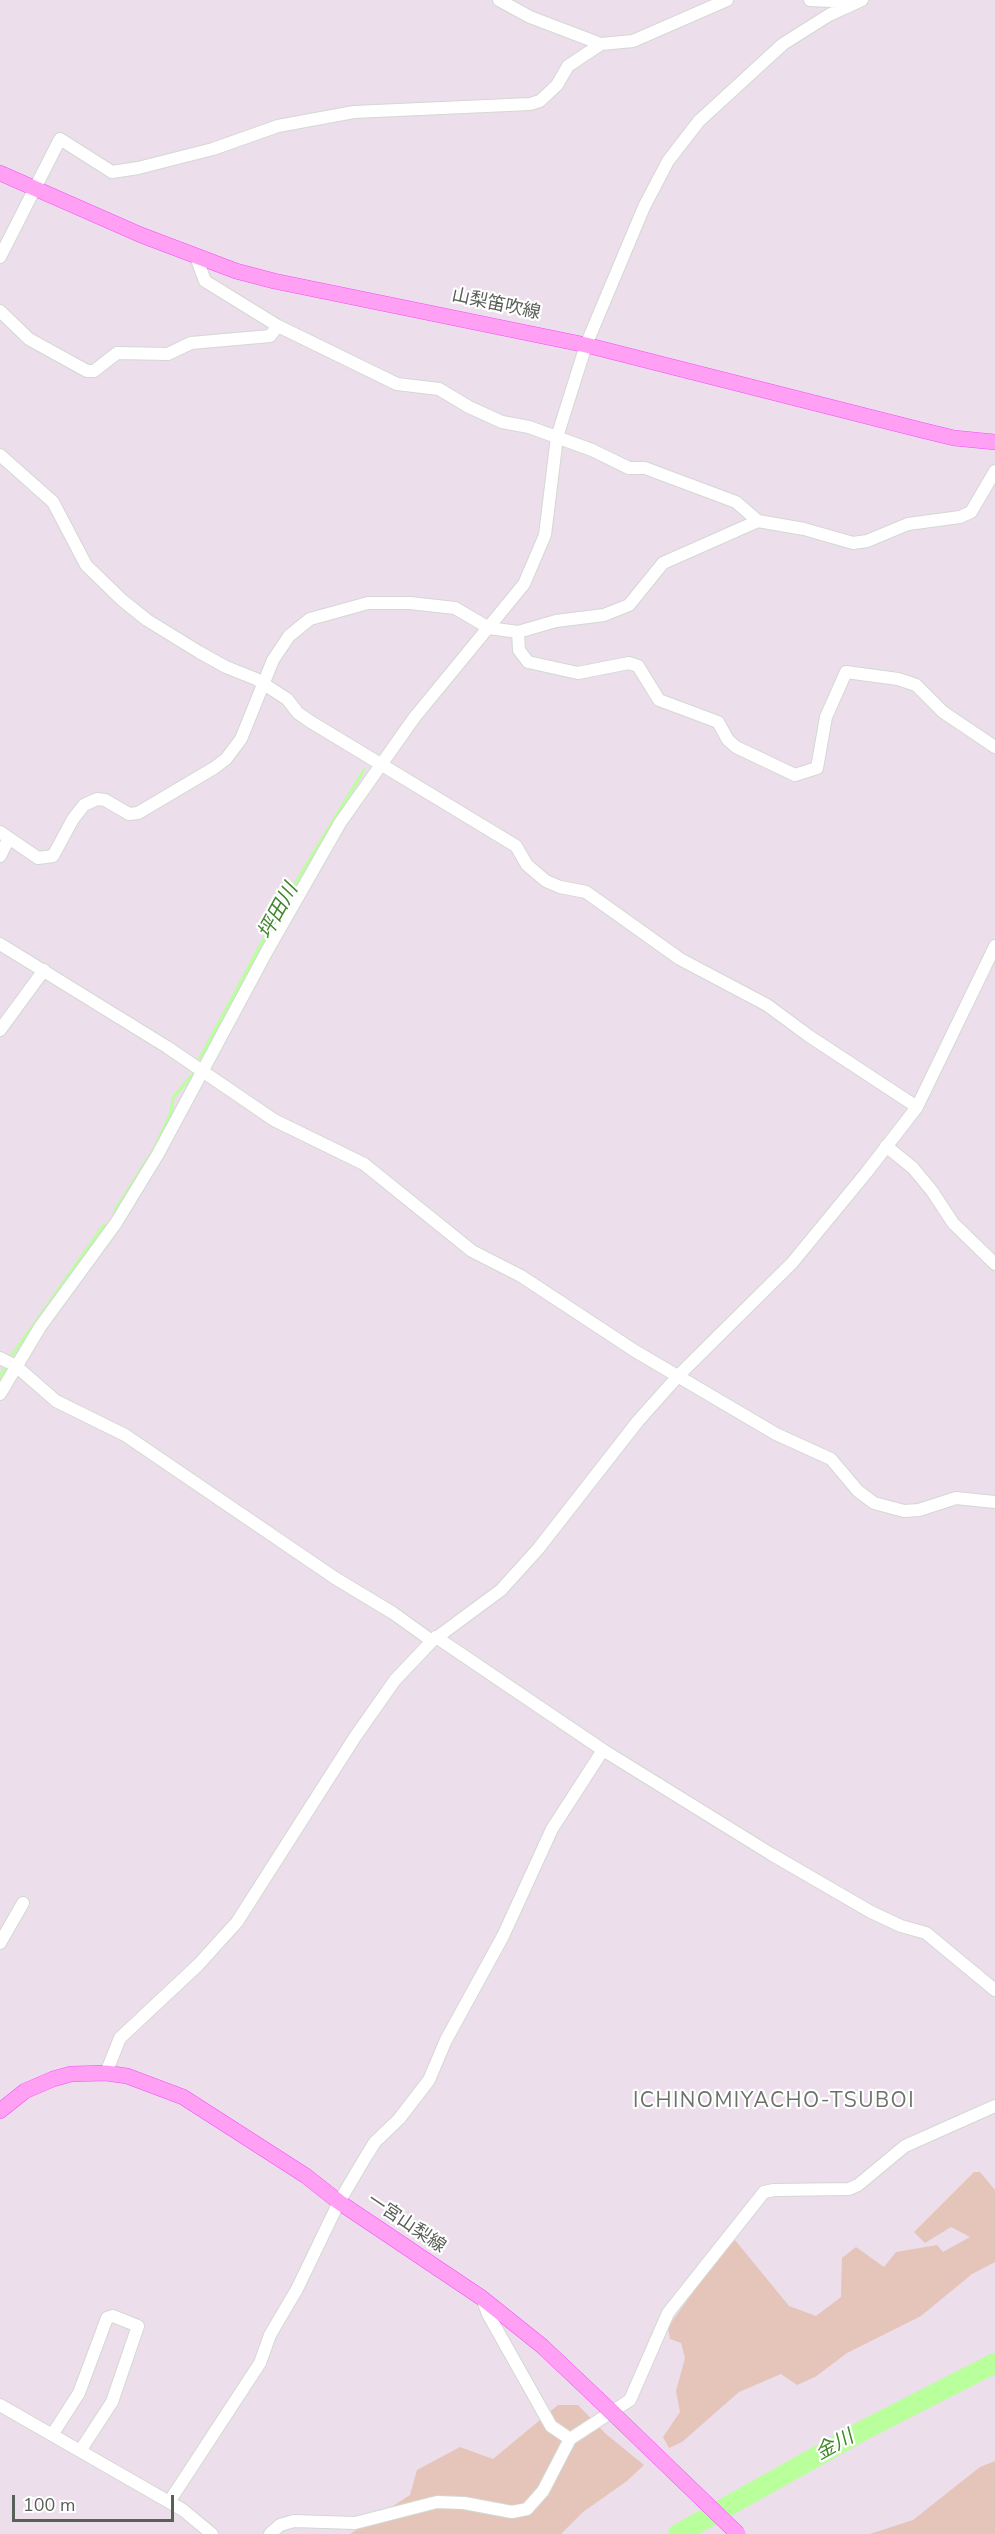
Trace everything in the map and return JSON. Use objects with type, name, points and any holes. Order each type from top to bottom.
[{"type":"main road","name":"山梨笛吹線","points":[[0,173],[195,257],[274,281],[586,345],[932,433],[995,442]]},
{"type":"main road","name":"一宮山梨線","points":[[0,2111],[25,2091],[71,2074],[106,2073],[127,2076],[152,2083],[183,2097],[306,2176],[339,2202],[482,2298],[542,2346],[738,2534]]},
{"type":"street","points":[[499,0],[530,17],[601,44],[633,41],[727,0]]},
{"type":"street","points":[[810,0],[859,1]]},
{"type":"street","points":[[0,1394],[8,1362],[40,1326],[116,1223],[158,1154],[340,823],[381,763],[450,672],[524,584],[537,558],[549,517],[553,456],[557,437],[586,345],[655,184],[683,140],[728,92],[783,44],[829,15],[859,1]]},
{"type":"street","points":[[0,257],[60,139],[112,172],[138,168],[213,149],[278,126],[354,112],[530,104],[540,101],[557,85],[568,66],[601,44]]},
{"type":"street","points":[[195,257],[205,282],[278,326],[397,384],[439,389],[469,407],[502,422],[529,427],[629,468],[645,468],[736,502],[758,521],[853,543],[867,541],[908,524],[960,517],[970,512],[995,471]]},
{"type":"street","points":[[0,311],[29,339],[87,371],[94,371],[117,353],[168,354],[191,343],[270,336],[278,326]]},
{"type":"street","points":[[0,455],[53,502],[86,565],[122,600],[147,620],[199,652],[264,684],[287,699],[298,713],[311,722],[381,763],[456,812],[516,846],[527,865],[546,881],[560,887],[586,892],[680,959],[767,1005],[809,1036],[917,1107]]},
{"type":"street","points":[[0,856],[5,835],[38,858],[53,856],[73,819],[84,805],[97,799],[105,800],[129,814],[138,813],[226,759],[241,739],[273,660],[289,636],[310,619],[368,603],[410,603],[455,609],[489,628],[518,632],[556,621],[604,615],[629,605],[663,563],[758,521]]},
{"type":"street","points":[[518,632],[519,650],[528,662],[578,673],[629,663],[638,666],[659,700],[718,722],[728,740],[736,747],[795,775],[817,768],[826,717],[846,672],[916,685],[943,712],[995,747]]},
{"type":"street","points":[[0,944],[202,1071],[274,1120],[364,1164],[472,1251],[521,1276],[635,1351],[776,1434],[831,1459],[858,1491],[883,1507],[912,1511],[956,1498],[995,1502]]},
{"type":"street","points":[[106,2073],[120,2038],[198,1965],[237,1922],[355,1737],[395,1680],[434,1639],[501,1590],[538,1549],[638,1421],[792,1263],[917,1107],[995,946]]},
{"type":"street","points":[[0,1030],[44,970]]},
{"type":"street","points":[[886,1146],[913,1168],[932,1191],[953,1223],[995,1264]]},
{"type":"street","points":[[8,1362],[56,1401],[125,1435],[286,1546],[434,1639],[603,1750],[771,1854],[871,1912],[901,1926],[926,1933],[995,1990]]},
{"type":"street","points":[[169,2502],[260,2363],[270,2335],[297,2289],[339,2202],[375,2142],[399,2119],[429,2080],[446,2040],[503,1936],[552,1829],[603,1750]]},
{"type":"street","points":[[0,1943],[5,1920],[23,1904]]},
{"type":"street","points":[[270,2534],[280,2525],[294,2521],[342,2529],[437,2502],[464,2503],[512,2512],[527,2509],[543,2490],[570,2439],[630,2400],[668,2313],[764,2192],[849,2189],[858,2185],[905,2146],[995,2106]]},
{"type":"street","points":[[482,2298],[488,2314],[551,2426],[570,2439]]},
{"type":"street","points":[[52,2435],[79,2393],[107,2318],[113,2316],[138,2326],[112,2402],[80,2451]]},
{"type":"street","points":[[0,2405],[169,2502],[212,2534]]},
{"type":"shaded area","points":[[974,2172],[980,2172],[995,2190],[995,2262],[972,2274],[921,2316],[847,2353],[815,2377],[797,2385],[781,2374],[739,2392],[682,2442],[669,2448],[663,2437],[680,2412],[676,2391],[685,2358],[681,2343],[670,2339],[668,2327],[717,2259],[735,2240],[789,2306],[816,2316],[841,2297],[842,2258],[856,2247],[884,2267],[896,2252],[937,2245],[943,2252],[970,2237],[951,2227],[925,2243],[914,2232]]},
{"type":"shaded area","points":[[558,2405],[578,2405],[606,2434],[644,2465],[627,2481],[583,2512],[561,2534],[350,2534],[410,2495],[417,2470],[460,2447],[493,2459]]},
{"type":"shaded area","points":[[995,2461],[995,2534],[870,2534],[913,2520],[980,2467]]},
{"type":"waterway","name":"坪田川","points":[[200,1058],[281,907],[364,770]]},
{"type":"waterway","name":"坪田川","points":[[114,1212],[154,1149],[171,1113],[173,1098],[192,1075]]},
{"type":"waterway","name":"坪田川","points":[[10,1358],[104,1225]]},
{"type":"waterway","name":"坪田川","points":[[0,1377],[7,1364]]},
{"type":"waterway","name":"金川","points":[[678,2534],[864,2430],[995,2363]]},
{"type":"district","name":"ICHINOMIYACHO-TSUBOI","points":[[774,2102]]}]
